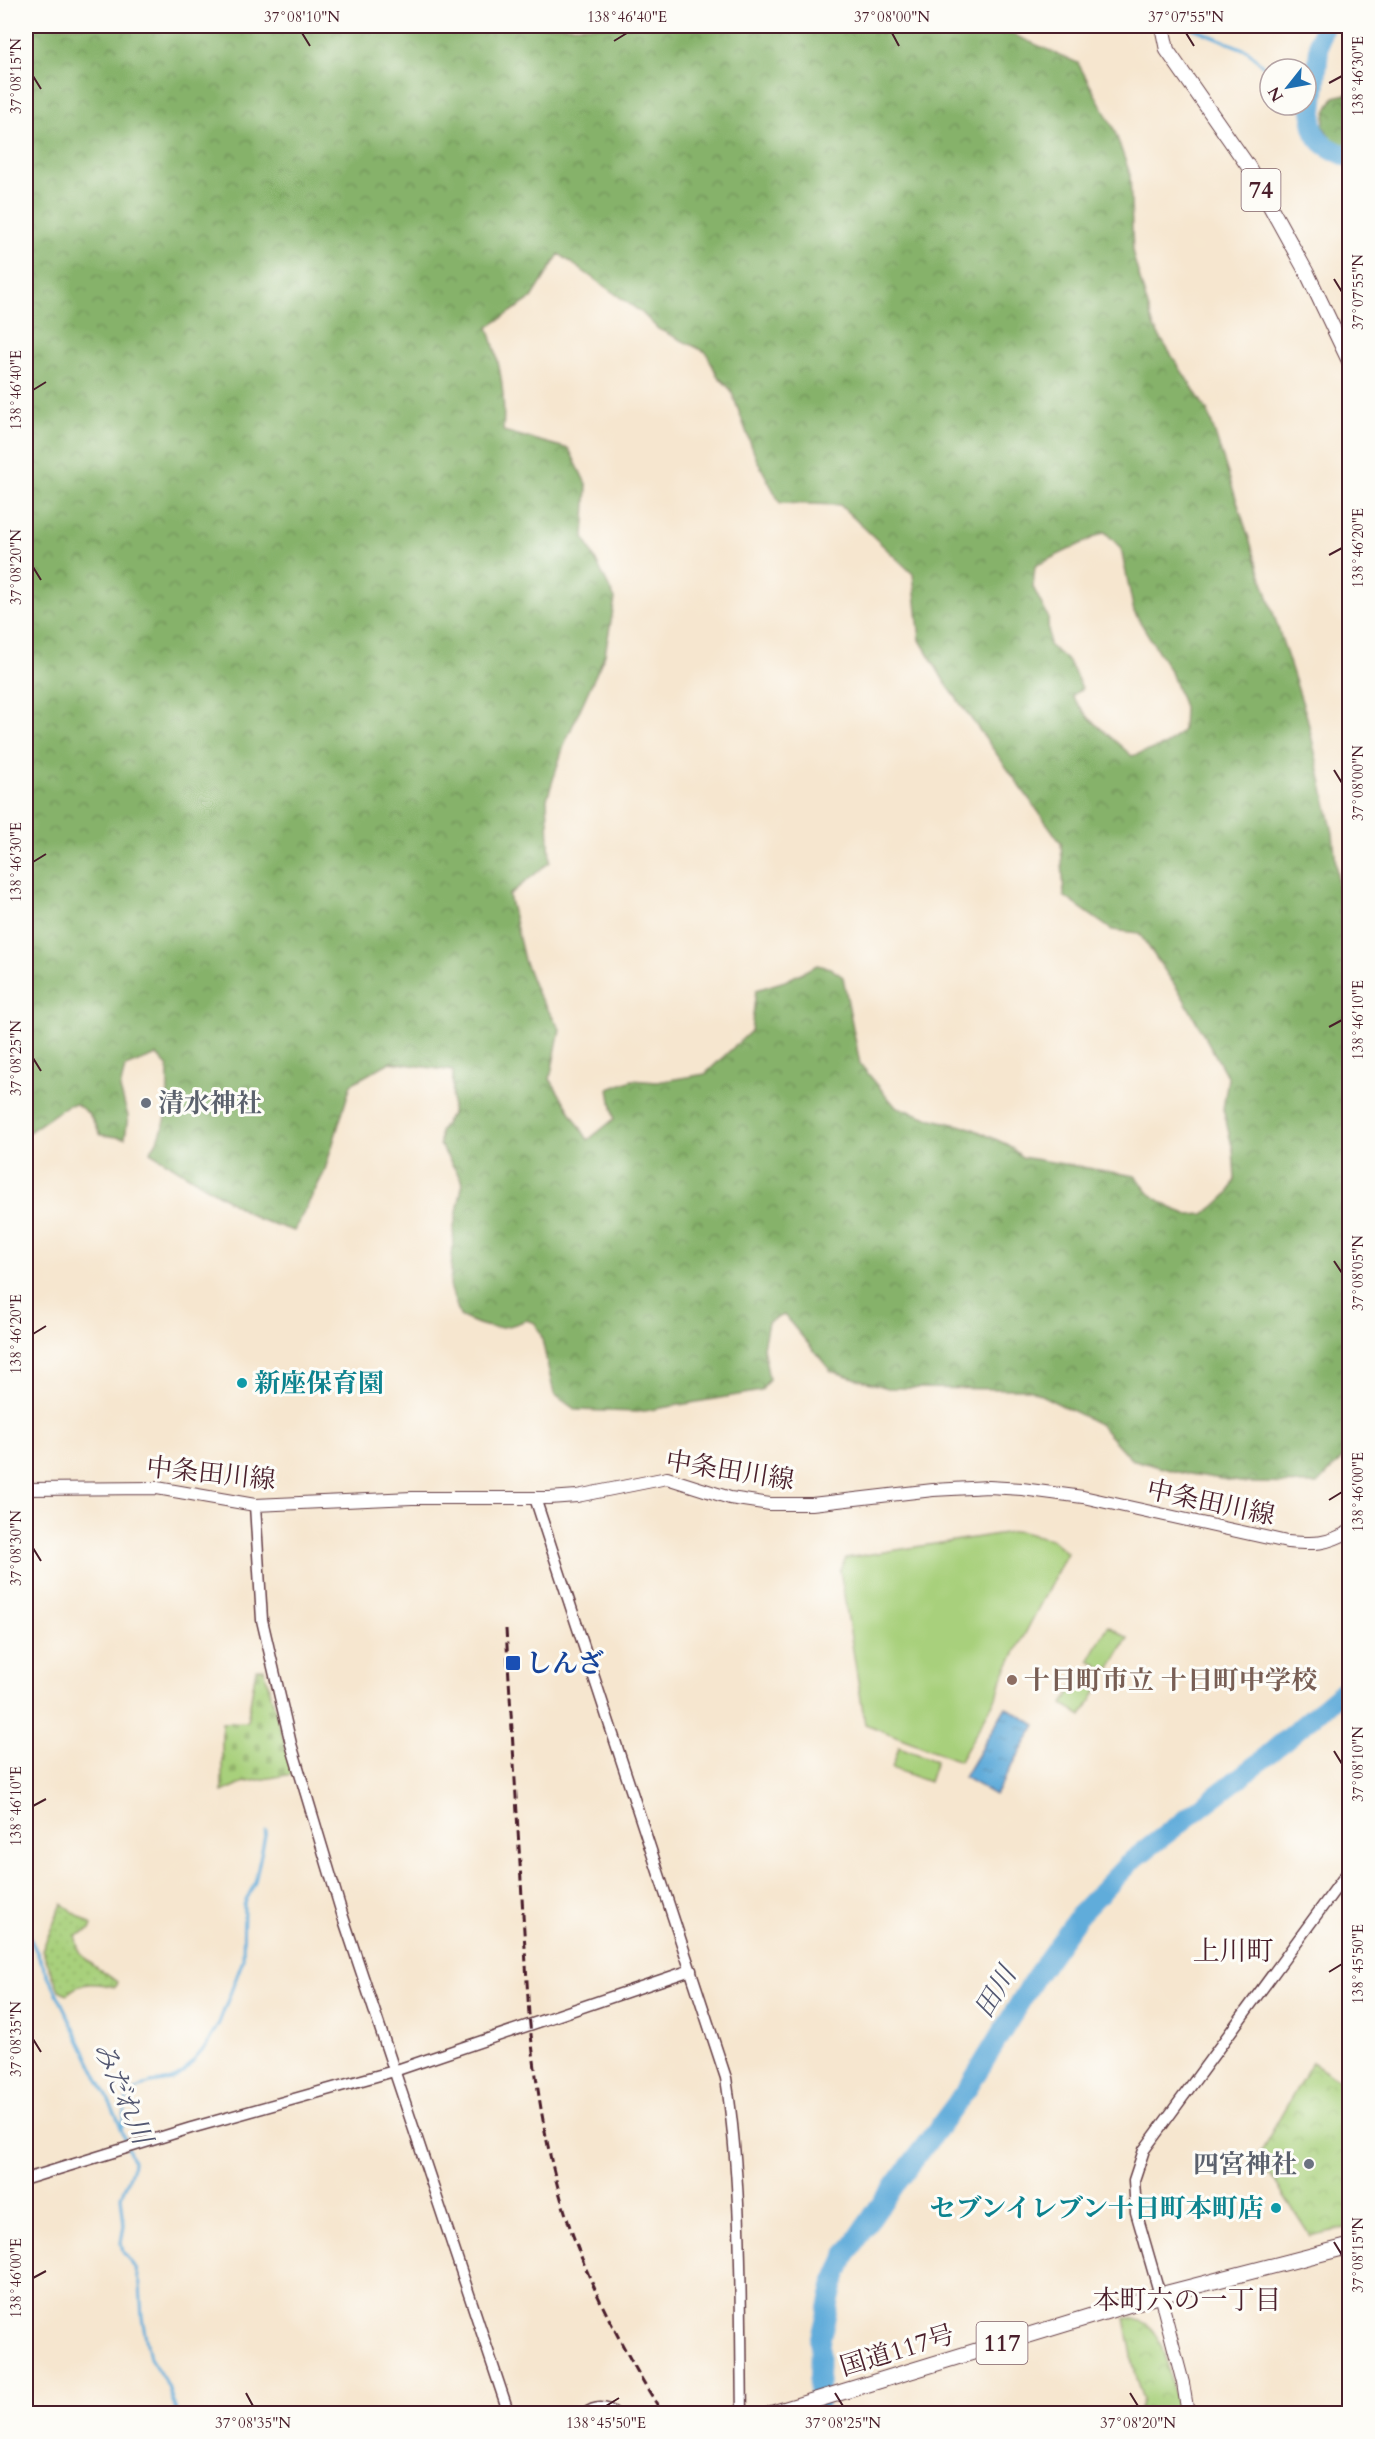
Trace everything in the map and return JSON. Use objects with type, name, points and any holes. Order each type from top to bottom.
[{"type":"highway","name":"国道117号","points":[[770,2414],[1160,2295],[1350,2246]]},
{"type":"main road","name":"74","points":[[1162,26],[1167,50],[1248,166],[1308,275],[1350,363]]},
{"type":"main road","name":"中条田川線","points":[[26,1489],[156,1488],[255,1505],[412,1498],[577,1496],[667,1478],[730,1498],[770,1504],[812,1504],[933,1490],[989,1487],[1083,1497],[1287,1542],[1318,1544],[1334,1540],[1350,1531]]},
{"type":"main road","points":[[1160,2295],[1183,2383],[1188,2414]]},
{"type":"street","points":[[535,1498],[726,2078],[735,2135],[739,2221],[742,2414]]},
{"type":"street","points":[[255,1505],[262,1620],[274,1677],[314,1824],[509,2414]]},
{"type":"street","points":[[1160,2295],[1136,2212],[1134,2180],[1144,2150],[1350,1869]]},
{"type":"street","points":[[26,2179],[191,2128],[394,2071],[690,1970]]},
{"type":"street","points":[[585,2414],[600,2407],[616,2414]]},
{"type":"green space","points":[[26,26],[994,26],[1078,63],[1114,129],[1130,174],[1133,255],[1154,328],[1208,412],[1307,717],[1333,833],[1349,1007],[1350,1450],[1318,1484],[1247,1483],[1177,1472],[1131,1459],[1099,1424],[1029,1389],[888,1388],[831,1371],[784,1315],[768,1322],[763,1347],[769,1379],[761,1391],[638,1412],[576,1410],[554,1394],[541,1335],[535,1323],[526,1320],[508,1326],[493,1327],[477,1324],[460,1316],[450,1286],[454,1227],[463,1182],[440,1145],[440,1132],[452,1113],[453,1071],[390,1062],[351,1084],[324,1173],[294,1231],[258,1219],[150,1152],[162,1131],[168,1102],[168,1067],[157,1055],[125,1067],[120,1089],[128,1116],[125,1138],[101,1135],[89,1114],[76,1104],[68,1105],[26,1134]],"holes":[[[559,254],[642,313],[658,329],[706,352],[717,375],[731,390],[756,458],[780,503],[840,505],[913,574],[920,640],[944,681],[1061,843],[1064,896],[1112,930],[1139,933],[1181,994],[1228,1078],[1223,1109],[1233,1150],[1235,1179],[1229,1193],[1204,1214],[1189,1215],[1171,1208],[1149,1193],[1135,1176],[1022,1157],[1008,1145],[971,1128],[928,1118],[895,1106],[860,1064],[843,977],[830,968],[817,965],[785,981],[756,990],[751,1031],[705,1074],[657,1082],[632,1080],[609,1089],[614,1119],[588,1140],[550,1079],[560,1029],[537,993],[524,960],[509,895],[550,862],[547,799],[564,745],[605,654],[615,599],[584,537],[587,486],[569,449],[503,431],[504,404],[501,378],[488,327],[532,298]],[[1105,532],[1121,548],[1134,612],[1171,672],[1184,707],[1183,730],[1166,745],[1132,756],[1089,718],[1072,696],[1082,688],[1069,662],[1049,645],[1048,617],[1033,587],[1035,566]]]},
{"type":"green space","points":[[1350,95],[1349,148],[1331,139],[1323,126],[1326,112],[1334,97]]},
{"type":"green space","points":[[1017,1531],[1051,1539],[1067,1553],[1002,1678],[998,1694],[960,1761],[865,1724],[840,1570],[846,1558]]},
{"type":"green space","points":[[1108,1626],[1128,1638],[1108,1672],[1089,1660]]},
{"type":"green space","points":[[256,1669],[264,1669],[293,1774],[242,1783],[222,1792],[222,1723],[247,1722]]},
{"type":"green space","points":[[1083,1670],[1102,1682],[1082,1716],[1063,1704]]},
{"type":"green space","points":[[899,1747],[936,1761],[929,1782],[892,1768]]},
{"type":"green space","points":[[62,1904],[92,1925],[90,1930],[76,1936],[77,1944],[90,1963],[117,1982],[115,1987],[90,1984],[78,1986],[67,1994],[59,1990],[42,1950]]},
{"type":"green space","points":[[1312,2062],[1344,2083],[1349,2090],[1350,2227],[1310,2236],[1272,2177],[1254,2163]]},
{"type":"green space","points":[[1125,2318],[1133,2318],[1145,2323],[1158,2338],[1169,2370],[1178,2413],[1138,2413],[1143,2400],[1136,2378]]},
{"type":"water","points":[[1006,1707],[1036,1725],[995,1795],[964,1777]]},
{"type":"waterway","points":[[1188,26],[1248,51],[1258,61]]},
{"type":"waterway","name":"田川","points":[[1324,26],[1320,39],[1312,121],[1316,136],[1320,141],[1350,158]]},
{"type":"waterway","points":[[1308,117],[1312,121]]},
{"type":"waterway","name":"田川","points":[[818,2414],[820,2342],[834,2283],[845,2257],[878,2208],[968,2088],[1036,1976],[1080,1914],[1130,1862],[1257,1764],[1350,1685]]},
{"type":"waterway","points":[[122,2127],[127,2097],[150,2083],[172,2080],[184,2072],[206,2046],[219,2023],[243,1960],[244,1905],[255,1882],[266,1831]]},
{"type":"waterway","name":"みだれ川","points":[[26,1930],[117,2117],[133,2161],[132,2170],[121,2196],[124,2225],[121,2243],[123,2252],[136,2269],[140,2284],[142,2318],[150,2358],[168,2386],[177,2414]]},
{"type":"railway","points":[[506,1629],[529,2015],[535,2069],[549,2151],[571,2230],[590,2278],[636,2370],[663,2414]]},
{"type":"place","name":"清水神社","points":[[146,1103]]},
{"type":"place","name":"新座保育園","points":[[242,1383]]},
{"type":"place","name":"しんざ","points":[[513,1663]]},
{"type":"place","name":"十日町市立 十日町中学校","points":[[1012,1680]]},
{"type":"place","name":"四宮神社","points":[[1309,2164]]},
{"type":"place","name":"セブンイレブン十日町本町店","points":[[1276,2208]]},
{"type":"district","name":"上川町","points":[[1233,1951]]},
{"type":"district","name":"本町六の一丁目","points":[[1187,2300]]}]
